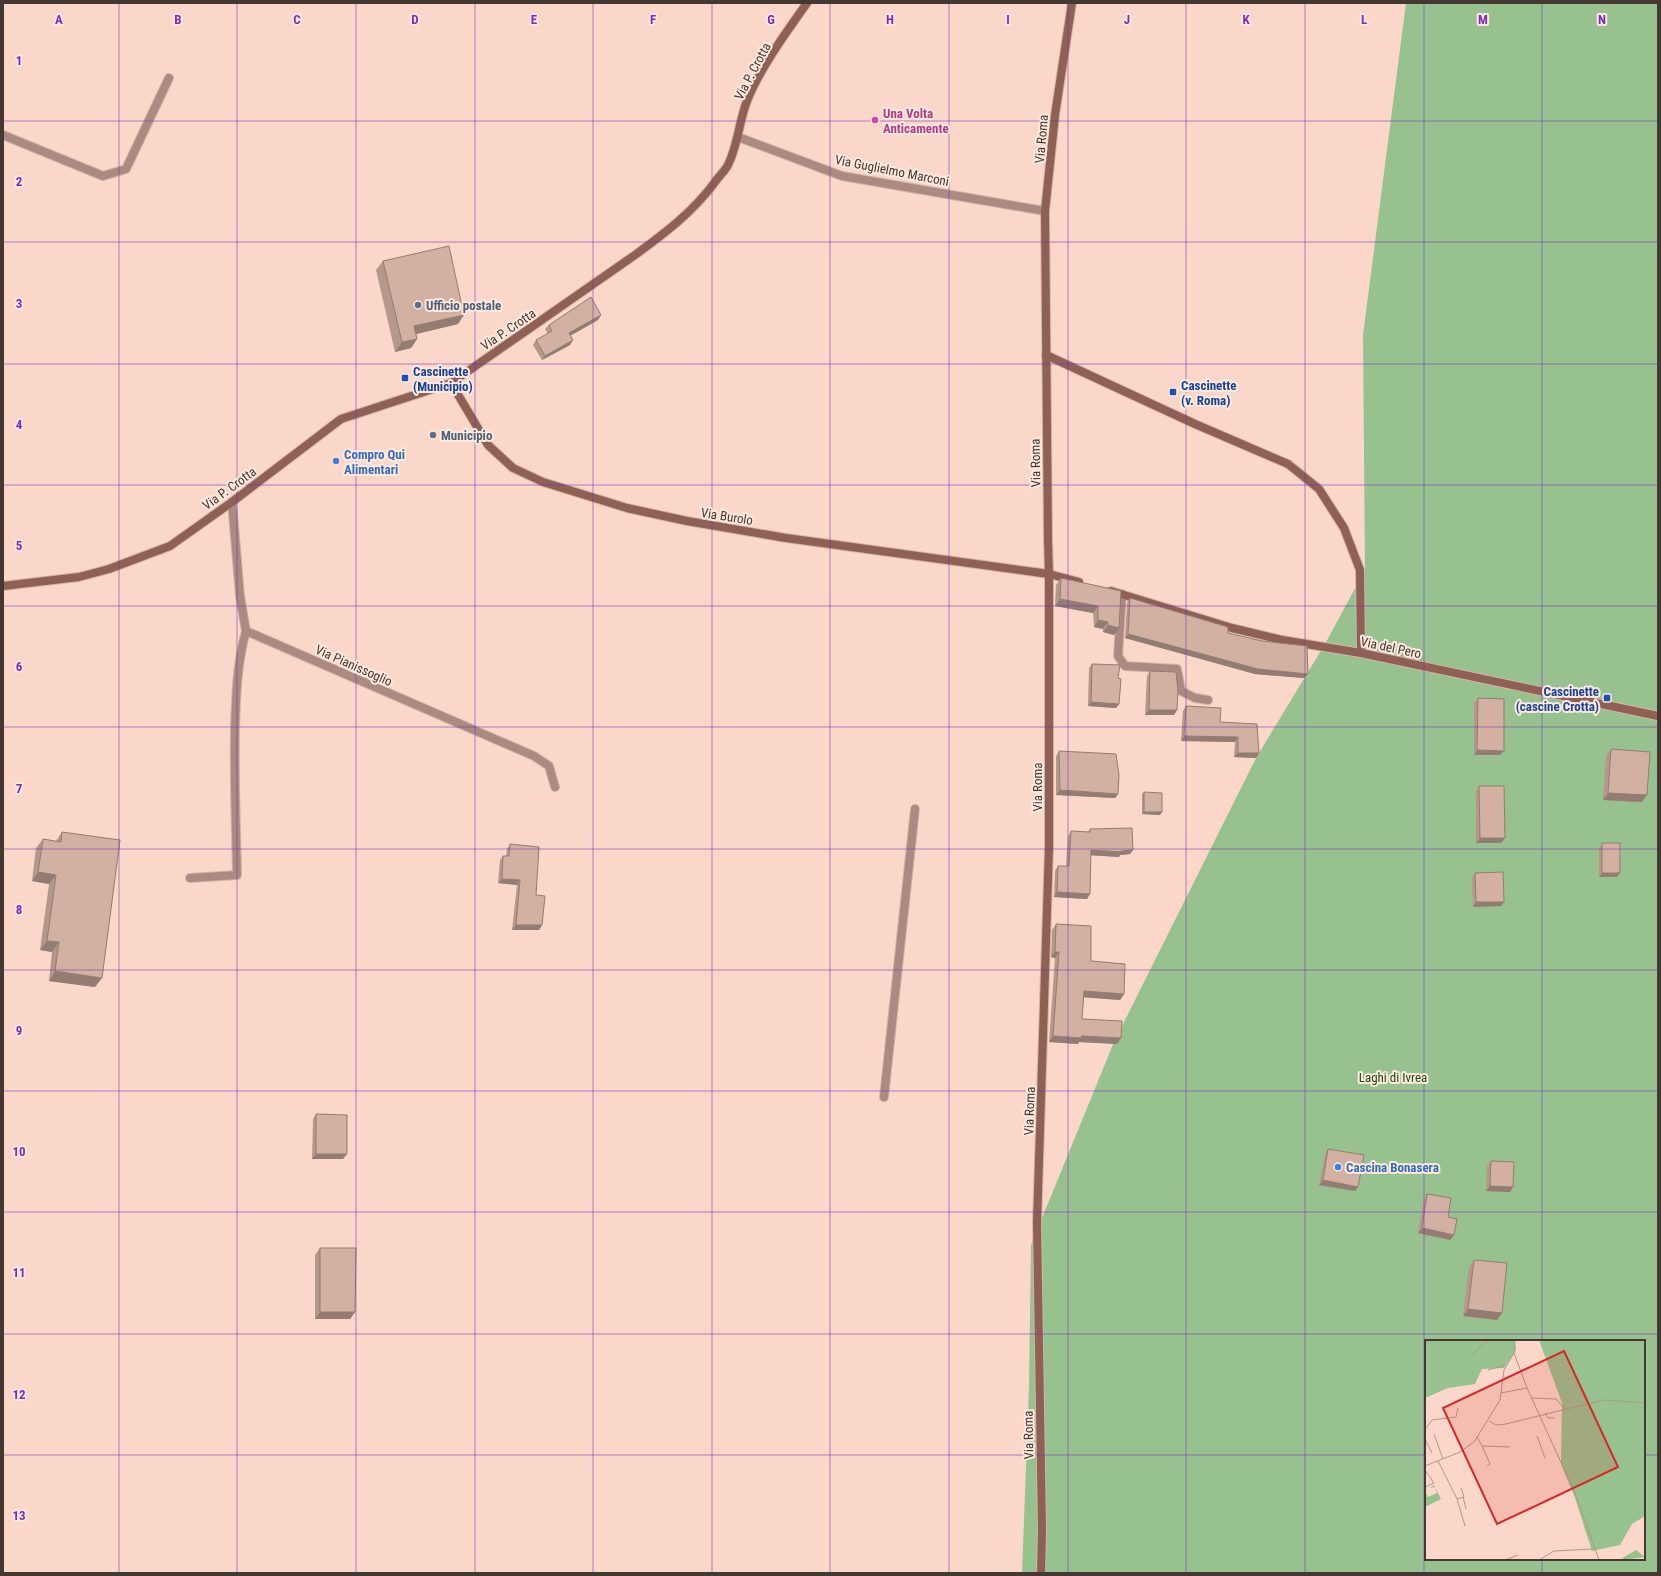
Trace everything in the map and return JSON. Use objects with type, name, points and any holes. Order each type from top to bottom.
[{"type":"street","name":"Via P. Crotta","points":[[3,586],[79,577],[109,569],[170,546],[232,502],[341,419],[451,383],[535,326],[665,233],[703,198],[728,165],[738,137],[747,101],[762,71],[793,23],[808,3]]},
{"type":"street","name":"Via Roma","points":[[1041,1573],[1042,1530],[1037,1223],[1049,847],[1050,574],[1048,540],[1045,211],[1055,116],[1072,3]]},
{"type":"street","points":[[3,135],[103,176],[126,169],[169,78]]},
{"type":"street","name":"Via Guglielmo Marconi","points":[[738,137],[842,176],[1045,211]]},
{"type":"street","points":[[1046,355],[1195,424],[1288,464],[1319,489],[1344,528],[1360,570],[1361,653]]},
{"type":"street","name":"Via Burolo","points":[[451,383],[488,444],[513,468],[551,484],[627,508],[687,521],[786,538],[1050,574]]},
{"type":"street","points":[[190,878],[237,875],[234,755],[236,695],[240,652],[246,631],[240,596],[232,502]]},
{"type":"street","points":[[1050,574],[1086,584]]},
{"type":"street","name":"Via del Pero","points":[[1100,588],[1232,628],[1282,640],[1361,653],[1658,716]]},
{"type":"street","points":[[1122,594],[1118,656],[1125,666],[1177,669],[1181,691],[1195,698],[1208,700]]},
{"type":"street","name":"Via Pianissoglio","points":[[246,631],[534,756],[549,766],[555,787]]},
{"type":"street","points":[[884,1097],[915,809]]},
{"type":"green space","name":"Laghi di Ivrea","points":[[1406,3],[1658,3],[1658,1573],[1022,1573],[1029,1388],[1031,1245],[1114,1042],[1256,758],[1325,644],[1365,570],[1363,335]]},
{"type":"building","points":[[449,246],[464,315],[414,326],[417,339],[402,342],[383,261]]},
{"type":"building","points":[[591,297],[601,315],[569,333],[573,340],[545,356],[536,340],[552,331],[549,325]]},
{"type":"building","points":[[1061,578],[1121,591],[1119,628],[1108,625],[1108,622],[1098,620],[1098,606],[1060,599]]},
{"type":"building","points":[[1130,598],[1228,627],[1228,633],[1262,641],[1307,646],[1308,674],[1258,669],[1128,634]]},
{"type":"building","points":[[1092,664],[1120,665],[1118,678],[1121,679],[1119,704],[1091,702]]},
{"type":"building","points":[[1150,671],[1176,672],[1178,691],[1177,710],[1149,710]]},
{"type":"building","points":[[1478,698],[1504,699],[1504,751],[1477,750]]},
{"type":"building","points":[[1186,706],[1221,708],[1220,722],[1257,724],[1259,753],[1238,753],[1238,737],[1184,736]]},
{"type":"building","points":[[1611,749],[1650,752],[1647,795],[1608,793]]},
{"type":"building","points":[[1059,751],[1116,754],[1119,775],[1118,794],[1060,790]]},
{"type":"building","points":[[1479,786],[1504,786],[1505,838],[1480,838]]},
{"type":"building","points":[[1144,792],[1162,793],[1162,812],[1144,812]]},
{"type":"building","points":[[1132,828],[1133,850],[1121,851],[1122,852],[1091,850],[1090,894],[1057,892],[1058,866],[1069,866],[1071,831],[1090,832],[1090,829]]},
{"type":"building","points":[[62,832],[120,840],[102,978],[55,971],[59,942],[47,941],[56,875],[38,872],[43,839],[61,842]]},
{"type":"building","points":[[1602,843],[1620,843],[1620,873],[1602,873]]},
{"type":"building","points":[[510,844],[539,847],[536,895],[545,896],[542,925],[516,925],[520,880],[502,879],[503,856],[509,856]]},
{"type":"building","points":[[1503,872],[1504,902],[1476,902],[1475,873]]},
{"type":"building","points":[[1056,924],[1091,926],[1091,961],[1125,964],[1124,994],[1084,991],[1082,1019],[1122,1021],[1121,1038],[1053,1036],[1059,952],[1055,952]]},
{"type":"building","points":[[316,1114],[347,1115],[347,1154],[316,1154]]},
{"type":"building","points":[[1328,1149],[1364,1155],[1358,1187],[1323,1180]]},
{"type":"building","points":[[1491,1161],[1514,1162],[1513,1187],[1490,1186]]},
{"type":"building","points":[[1427,1194],[1451,1198],[1448,1217],[1457,1219],[1454,1235],[1422,1228]]},
{"type":"building","points":[[320,1248],[356,1248],[355,1312],[320,1312]]},
{"type":"building","points":[[1474,1260],[1507,1263],[1502,1313],[1468,1309]]},
{"type":"place","name":"Una Volta Anticamente","points":[[875,120]]},
{"type":"place","name":"Ufficio postale","points":[[418,305]]},
{"type":"place","name":"Cascinette (Municipio)","points":[[405,378]]},
{"type":"place","name":"Cascinette (v. Roma)","points":[[1173,392]]},
{"type":"place","name":"Municipio","points":[[433,435]]},
{"type":"place","name":"Compro Qui Alimentari","points":[[336,461]]},
{"type":"place","name":"Cascinette (cascine Crotta)","points":[[1607,698]]},
{"type":"place","name":"Cascina Bonasera","points":[[1338,1167]]}]
